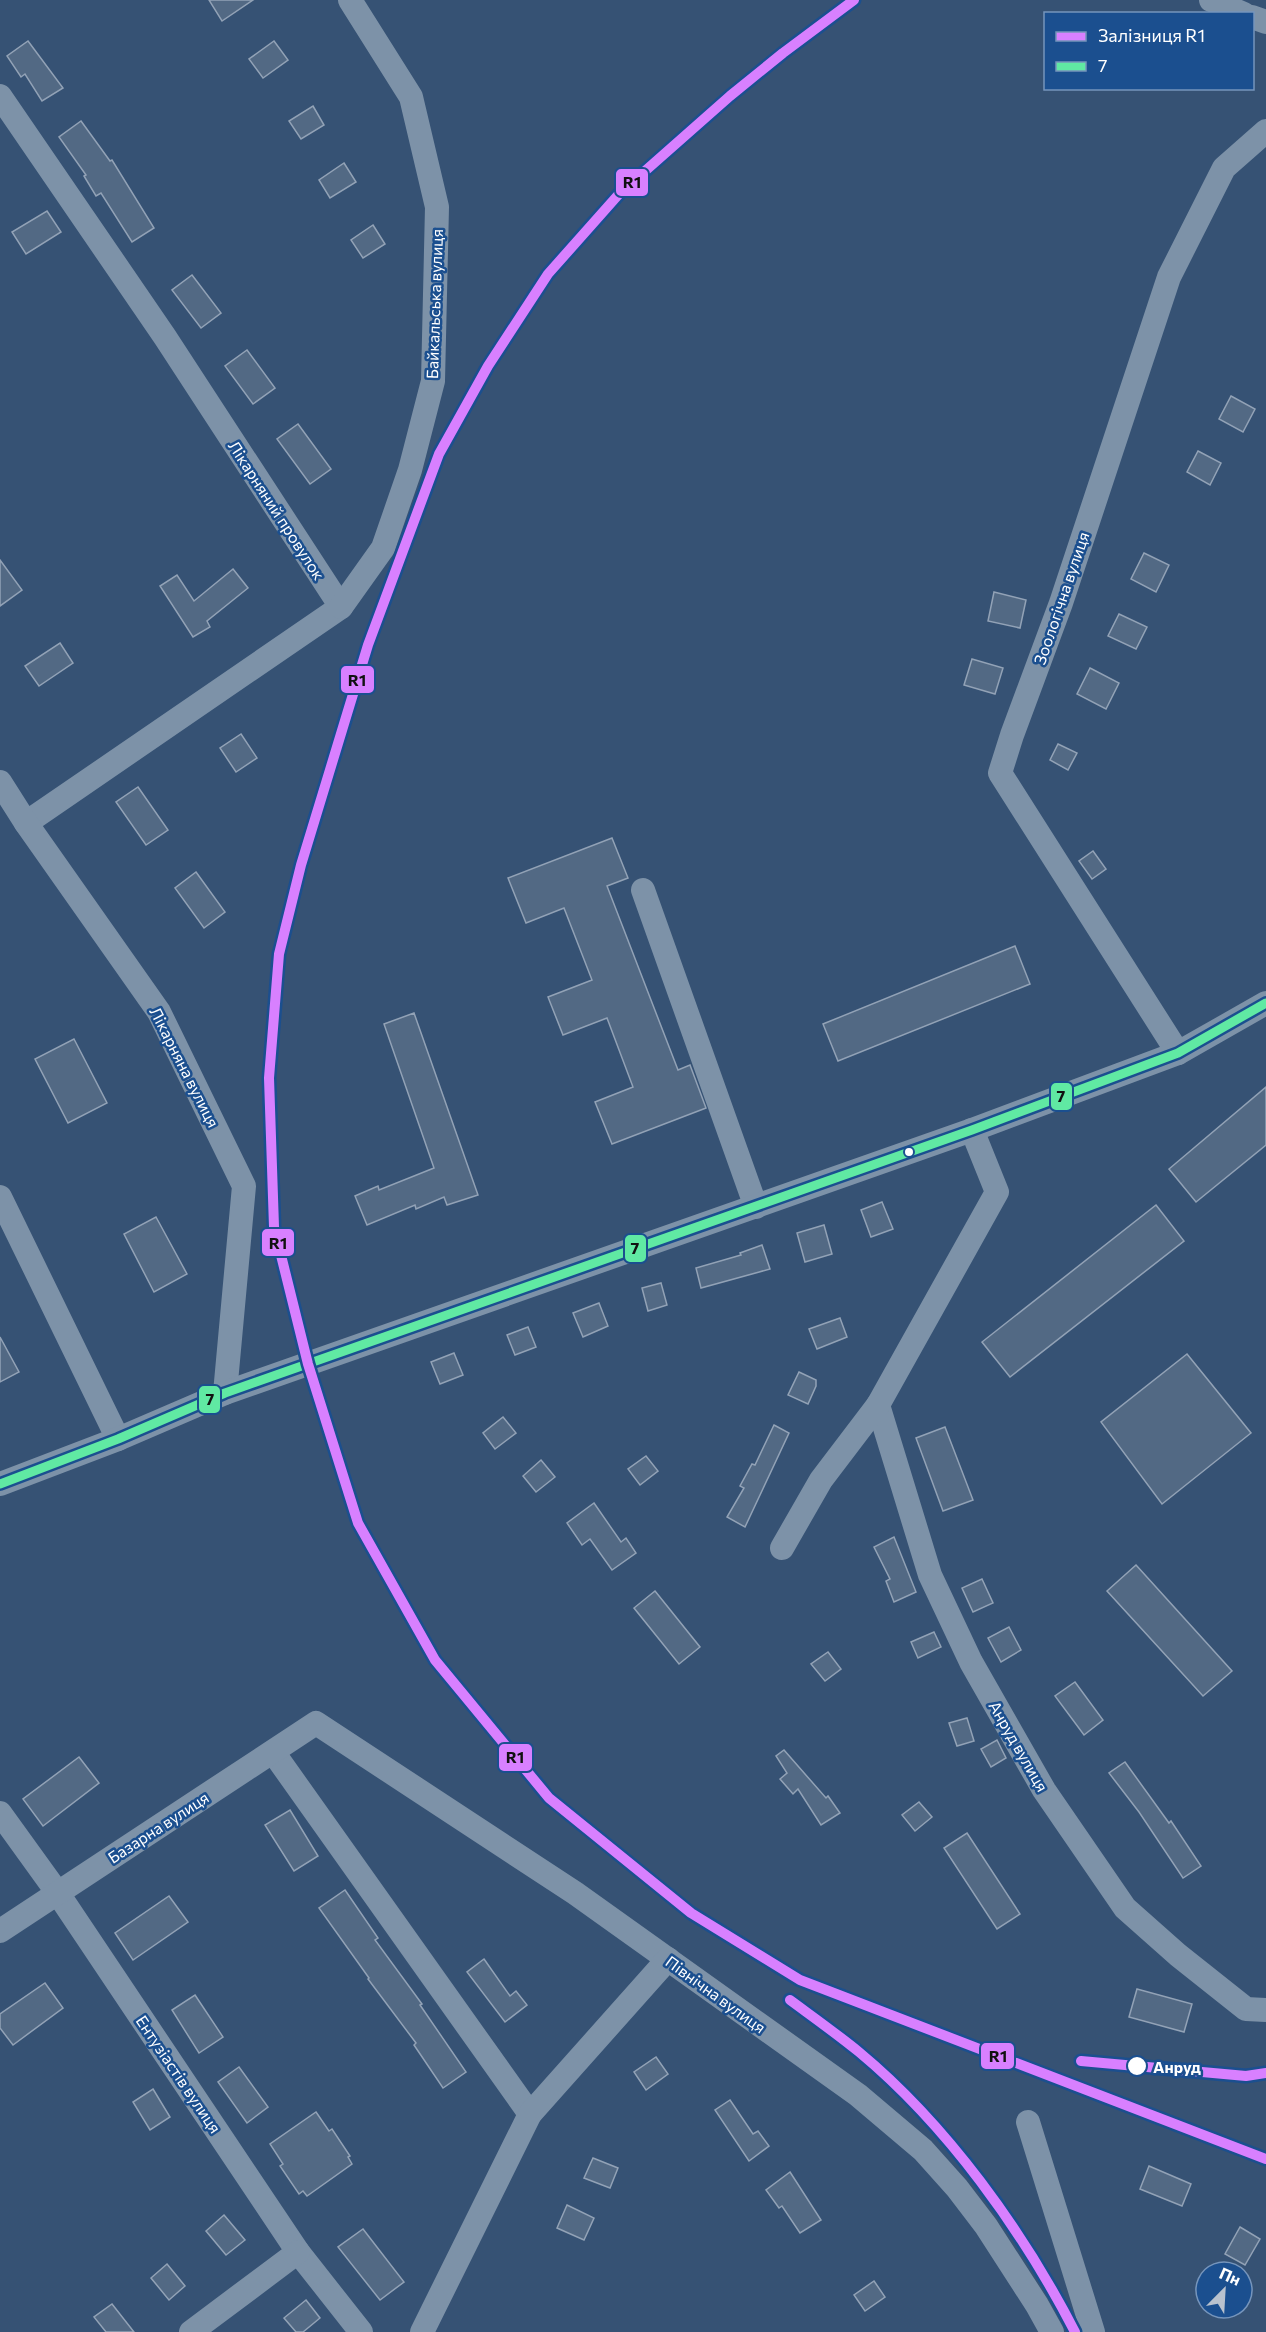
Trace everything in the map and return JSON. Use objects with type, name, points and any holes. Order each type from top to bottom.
[{"type":"street","name":"Байкальська вулиця","points":[[341,607],[383,549],[410,470],[433,381],[437,207],[411,97],[350,0]]},
{"type":"street","points":[[1211,0],[1239,12]]},
{"type":"street","name":"Лікарняний провулок","points":[[0,96],[165,337],[341,607]]},
{"type":"street","name":"Зоологічна вулиця","points":[[1178,1053],[1000,773],[1061,603],[1169,277],[1224,168],[1266,131]]},
{"type":"street","points":[[26,823],[341,607]]},
{"type":"street","name":"Лікарняна вулиця","points":[[0,782],[26,823],[159,1012],[244,1186],[225,1393]]},
{"type":"street","points":[[643,890],[756,1207]]},
{"type":"street","points":[[0,1484],[118,1439],[225,1393],[972,1130],[1178,1053],[1266,1003]]},
{"type":"street","points":[[782,1548],[821,1480],[878,1405],[997,1192],[972,1130]]},
{"type":"street","points":[[0,1197],[118,1439]]},
{"type":"street","name":"Анруд вулиця","points":[[878,1405],[930,1575],[971,1662],[1044,1790],[1125,1908],[1178,1955],[1246,2009],[1266,2010]]},
{"type":"street","name":"Базарна вулиця","points":[[0,1931],[315,1723]]},
{"type":"street","name":"Північна вулиця","points":[[315,1723],[479,1828],[858,2095],[923,2151],[957,2188],[986,2226],[1052,2332]]},
{"type":"street","points":[[273,1752],[530,2114]]},
{"type":"street","name":"Ентузіастів вулиця","points":[[0,1813],[57,1892],[298,2252],[361,2332]]},
{"type":"street","points":[[422,2332],[530,2114],[668,1959]]},
{"type":"street","points":[[1028,2122],[1093,2332]]},
{"type":"street","points":[[191,2332],[298,2252]]},
{"type":"building","points":[[209,0],[253,0],[222,21]]},
{"type":"building","points":[[28,41],[63,88],[42,101],[25,74],[21,77],[7,56]]},
{"type":"building","points":[[274,41],[288,60],[263,78],[249,59]]},
{"type":"building","points":[[313,106],[324,125],[301,139],[289,121]]},
{"type":"building","points":[[81,121],[110,161],[112,160],[154,228],[132,242],[101,193],[96,196],[84,176],[86,175],[59,137]]},
{"type":"building","points":[[344,163],[356,182],[330,198],[319,180]]},
{"type":"building","points":[[47,211],[61,232],[26,254],[12,232]]},
{"type":"building","points":[[373,225],[385,244],[363,258],[351,240]]},
{"type":"building","points":[[192,275],[221,313],[201,328],[172,290]]},
{"type":"building","points":[[247,350],[275,388],[253,404],[225,366]]},
{"type":"building","points":[[1231,396],[1255,409],[1243,432],[1219,419]]},
{"type":"building","points":[[298,424],[331,469],[310,484],[277,439]]},
{"type":"building","points":[[1198,451],[1221,463],[1210,485],[1187,472]]},
{"type":"building","points":[[1144,553],[1169,565],[1156,592],[1131,579]]},
{"type":"building","points":[[0,560],[22,590],[0,606]]},
{"type":"building","points":[[233,569],[248,588],[207,621],[210,627],[193,637],[160,586],[177,575],[194,601]]},
{"type":"building","points":[[994,592],[1026,600],[1020,628],[988,621]]},
{"type":"building","points":[[1119,614],[1147,627],[1136,649],[1108,636]]},
{"type":"building","points":[[60,643],[73,663],[39,686],[25,666]]},
{"type":"building","points":[[972,659],[1003,668],[995,694],[964,685]]},
{"type":"building","points":[[1090,668],[1119,683],[1106,709],[1077,694]]},
{"type":"building","points":[[241,734],[257,758],[236,772],[220,748]]},
{"type":"building","points":[[1058,744],[1077,753],[1068,770],[1050,760]]},
{"type":"building","points":[[138,787],[168,830],[146,845],[116,802]]},
{"type":"building","points":[[612,838],[628,878],[607,886],[678,1070],[690,1065],[706,1108],[612,1144],[595,1102],[633,1087],[607,1018],[563,1035],[548,997],[592,980],[564,908],[526,923],[508,878]]},
{"type":"building","points":[[1093,851],[1106,869],[1092,879],[1079,861]]},
{"type":"building","points":[[196,872],[225,912],[204,928],[175,888]]},
{"type":"building","points":[[1015,946],[1030,984],[838,1061],[823,1024]]},
{"type":"building","points":[[414,1013],[478,1195],[447,1205],[444,1197],[416,1209],[415,1205],[367,1225],[355,1196],[378,1186],[379,1190],[434,1168],[384,1024]]},
{"type":"building","points":[[74,1039],[107,1103],[68,1123],[35,1059]]},
{"type":"building","points":[[1266,1087],[1266,1145],[1196,1202],[1169,1169]]},
{"type":"building","points":[[882,1202],[893,1229],[871,1237],[861,1210]]},
{"type":"building","points":[[1156,1205],[1184,1241],[1010,1377],[982,1342]]},
{"type":"building","points":[[156,1217],[187,1274],[154,1292],[124,1234]]},
{"type":"building","points":[[824,1225],[832,1254],[805,1262],[797,1233]]},
{"type":"building","points":[[762,1245],[770,1269],[701,1288],[696,1268],[741,1255],[740,1253]]},
{"type":"building","points":[[661,1283],[667,1305],[648,1311],[642,1288]]},
{"type":"building","points":[[599,1303],[608,1326],[583,1337],[573,1313]]},
{"type":"building","points":[[840,1318],[847,1337],[817,1349],[809,1329]]},
{"type":"building","points":[[528,1327],[536,1347],[515,1355],[507,1335]]},
{"type":"building","points":[[0,1337],[19,1372],[0,1382]]},
{"type":"building","points":[[454,1353],[463,1375],[440,1384],[431,1362]]},
{"type":"building","points":[[1187,1354],[1251,1433],[1162,1504],[1101,1422]]},
{"type":"building","points":[[799,1372],[816,1380],[816,1386],[808,1404],[788,1395]]},
{"type":"building","points":[[503,1417],[516,1433],[495,1449],[483,1433]]},
{"type":"building","points":[[774,1425],[789,1433],[745,1527],[727,1517],[744,1488],[740,1486],[752,1464],[755,1465]]},
{"type":"building","points":[[945,1427],[973,1500],[943,1511],[916,1438]]},
{"type":"building","points":[[646,1456],[658,1471],[640,1485],[628,1469]]},
{"type":"building","points":[[541,1460],[555,1477],[536,1492],[523,1476]]},
{"type":"building","points":[[594,1503],[621,1542],[626,1538],[636,1553],[612,1570],[590,1539],[582,1545],[567,1523]]},
{"type":"building","points":[[894,1537],[916,1592],[894,1602],[886,1581],[890,1579],[874,1547]]},
{"type":"building","points":[[1136,1565],[1232,1671],[1203,1696],[1107,1591]]},
{"type":"building","points":[[982,1579],[993,1603],[973,1612],[962,1588]]},
{"type":"building","points":[[655,1591],[700,1647],[679,1664],[634,1608]]},
{"type":"building","points":[[1009,1627],[1021,1650],[1001,1662],[988,1638]]},
{"type":"building","points":[[934,1632],[941,1647],[918,1658],[911,1642]]},
{"type":"building","points":[[828,1652],[841,1669],[825,1681],[811,1664]]},
{"type":"building","points":[[1075,1682],[1103,1720],[1084,1735],[1055,1696]]},
{"type":"building","points":[[967,1718],[974,1741],[957,1746],[949,1723]]},
{"type":"building","points":[[997,1740],[1006,1758],[991,1767],[981,1749]]},
{"type":"building","points":[[784,1750],[826,1798],[828,1796],[840,1813],[821,1825],[798,1789],[793,1794],[780,1779],[787,1773],[776,1756]]},
{"type":"building","points":[[79,1757],[99,1783],[43,1826],[23,1799]]},
{"type":"building","points":[[1125,1762],[1169,1823],[1171,1821],[1201,1866],[1183,1878],[1139,1812],[1109,1773]]},
{"type":"building","points":[[919,1802],[932,1817],[915,1831],[902,1815]]},
{"type":"building","points":[[290,1810],[318,1856],[294,1871],[265,1825]]},
{"type":"building","points":[[967,1833],[1020,1914],[997,1929],[944,1848]]},
{"type":"building","points":[[345,1890],[378,1938],[375,1940],[422,2004],[420,2005],[466,2072],[443,2088],[414,2045],[416,2043],[319,1908]]},
{"type":"building","points":[[169,1896],[188,1922],[133,1960],[115,1933]]},
{"type":"building","points":[[484,1959],[510,1996],[516,1991],[527,2005],[505,2022],[467,1972]]},
{"type":"building","points":[[45,1983],[63,2008],[13,2045],[0,2028],[0,2014]]},
{"type":"building","points":[[1137,1989],[1192,2004],[1184,2032],[1129,2017]]},
{"type":"building","points":[[195,1995],[223,2037],[199,2053],[172,2010]]},
{"type":"building","points":[[656,2057],[668,2074],[646,2090],[634,2072]]},
{"type":"building","points":[[239,2067],[268,2107],[247,2123],[218,2082]]},
{"type":"building","points":[[153,2089],[170,2117],[150,2130],[133,2102]]},
{"type":"building","points":[[730,2100],[753,2134],[758,2131],[769,2146],[749,2161],[715,2110]]},
{"type":"building","points":[[316,2112],[329,2131],[332,2129],[350,2156],[348,2157],[352,2164],[307,2196],[303,2191],[299,2194],[280,2166],[283,2164],[270,2144]]},
{"type":"building","points":[[593,2158],[618,2168],[610,2188],[584,2178]]},
{"type":"building","points":[[1149,2166],[1191,2184],[1182,2206],[1140,2189]]},
{"type":"building","points":[[790,2172],[821,2220],[800,2233],[782,2206],[779,2208],[766,2190]]},
{"type":"building","points":[[567,2205],[594,2218],[584,2240],[557,2228]]},
{"type":"building","points":[[224,2215],[245,2240],[226,2255],[206,2231]]},
{"type":"building","points":[[1240,2227],[1260,2239],[1248,2260],[1236,2260],[1225,2254]]},
{"type":"building","points":[[363,2229],[404,2282],[380,2300],[338,2247]]},
{"type":"building","points":[[167,2264],[185,2286],[169,2300],[151,2278]]},
{"type":"building","points":[[874,2281],[885,2297],[865,2311],[854,2295]]},
{"type":"building","points":[[306,2300],[320,2318],[303,2332],[296,2332],[284,2318]]},
{"type":"building","points":[[112,2304],[134,2332],[106,2332],[94,2317]]},
{"type":"rail line","name":"R1","points":[[854,0],[730,96],[619,194],[548,274],[488,366],[439,454],[368,645],[301,865],[279,954],[269,1078],[274,1227],[308,1364],[358,1523],[435,1660],[549,1798],[691,1913],[800,1980],[1266,2159]]},
{"type":"rail line","name":"R1","points":[[790,2000],[851,2045],[923,2112],[1007,2218],[1032,2256],[1075,2332]]},
{"type":"rail line","name":"R1","points":[[1081,2061],[1246,2076],[1266,2073]]},
{"type":"transit line","name":"7","points":[[0,1484],[118,1439],[225,1393],[972,1130],[1178,1053],[1266,1003]]},
{"type":"place","name":"Анруд","points":[[1137,2066]]}]
